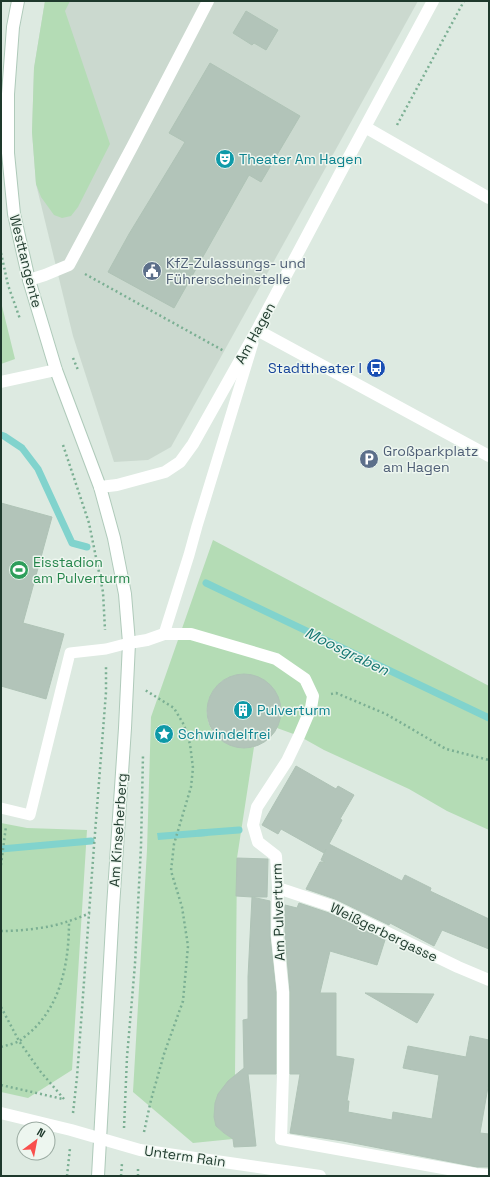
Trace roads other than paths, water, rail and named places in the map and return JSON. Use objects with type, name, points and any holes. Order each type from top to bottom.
[{"type":"street","name":"Westtangente","points":[[18,1],[13,27],[8,94],[8,153],[14,214],[29,280],[56,370],[100,487]]},
{"type":"street","points":[[29,280],[69,265],[132,148],[208,1]]},
{"type":"street","name":"Am Hagen","points":[[100,487],[117,485],[165,472],[180,462],[193,444],[257,330],[433,1]]},
{"type":"street","points":[[365,127],[489,198]]},
{"type":"street","points":[[257,330],[489,456]]},
{"type":"street","points":[[1,382],[56,370]]},
{"type":"street","name":"Am Kinseherberg","points":[[98,1176],[112,923],[125,728],[128,643],[125,594],[121,567],[100,487]]},
{"type":"street","points":[[128,643],[147,640],[164,634]]},
{"type":"street","name":"Am Pulverturm","points":[[164,634],[191,634],[276,659],[305,679],[312,702],[299,736],[287,760],[257,807],[253,825],[258,842],[276,856],[278,888],[277,936],[283,992],[284,1074],[281,1139],[476,1175]]},
{"type":"street","name":"Weißgerbergasse","points":[[278,888],[332,906],[458,967],[489,980]]},
{"type":"street","name":"Unterm Rain","points":[[1,1113],[71,1130],[140,1150],[320,1176]]},
{"type":"street","points":[[476,1175],[489,1175]]},
{"type":"lane","points":[[164,634],[190,555],[197,526],[257,330]]},
{"type":"lane","points":[[1,808],[30,815],[70,653],[106,649],[128,643]]},
{"type":"water","points":[[208,829],[208,836],[158,840],[157,833]]},
{"type":"waterway","name":"Moosgraben","points":[[1,435],[22,448],[38,469],[72,543],[87,547]]},
{"type":"waterway","name":"Moosgraben","points":[[206,583],[489,718]]},
{"type":"waterway","points":[[199,833],[239,830]]},
{"type":"waterway","points":[[1,849],[91,841]]},
{"type":"place","name":"Theater Am Hagen","points":[[225,159]]},
{"type":"place","name":"KfZ-Zulassungs- und Führerscheinstelle","points":[[152,271]]},
{"type":"place","name":"Stadttheater I","points":[[376,368]]},
{"type":"place","name":"Großparkplatz am Hagen","points":[[369,459]]},
{"type":"place","name":"Eisstadion am Pulverturm","points":[[19,570]]},
{"type":"place","name":"Pulverturm","points":[[243,710]]},
{"type":"place","name":"Schwindelfrei","points":[[164,734]]}]
